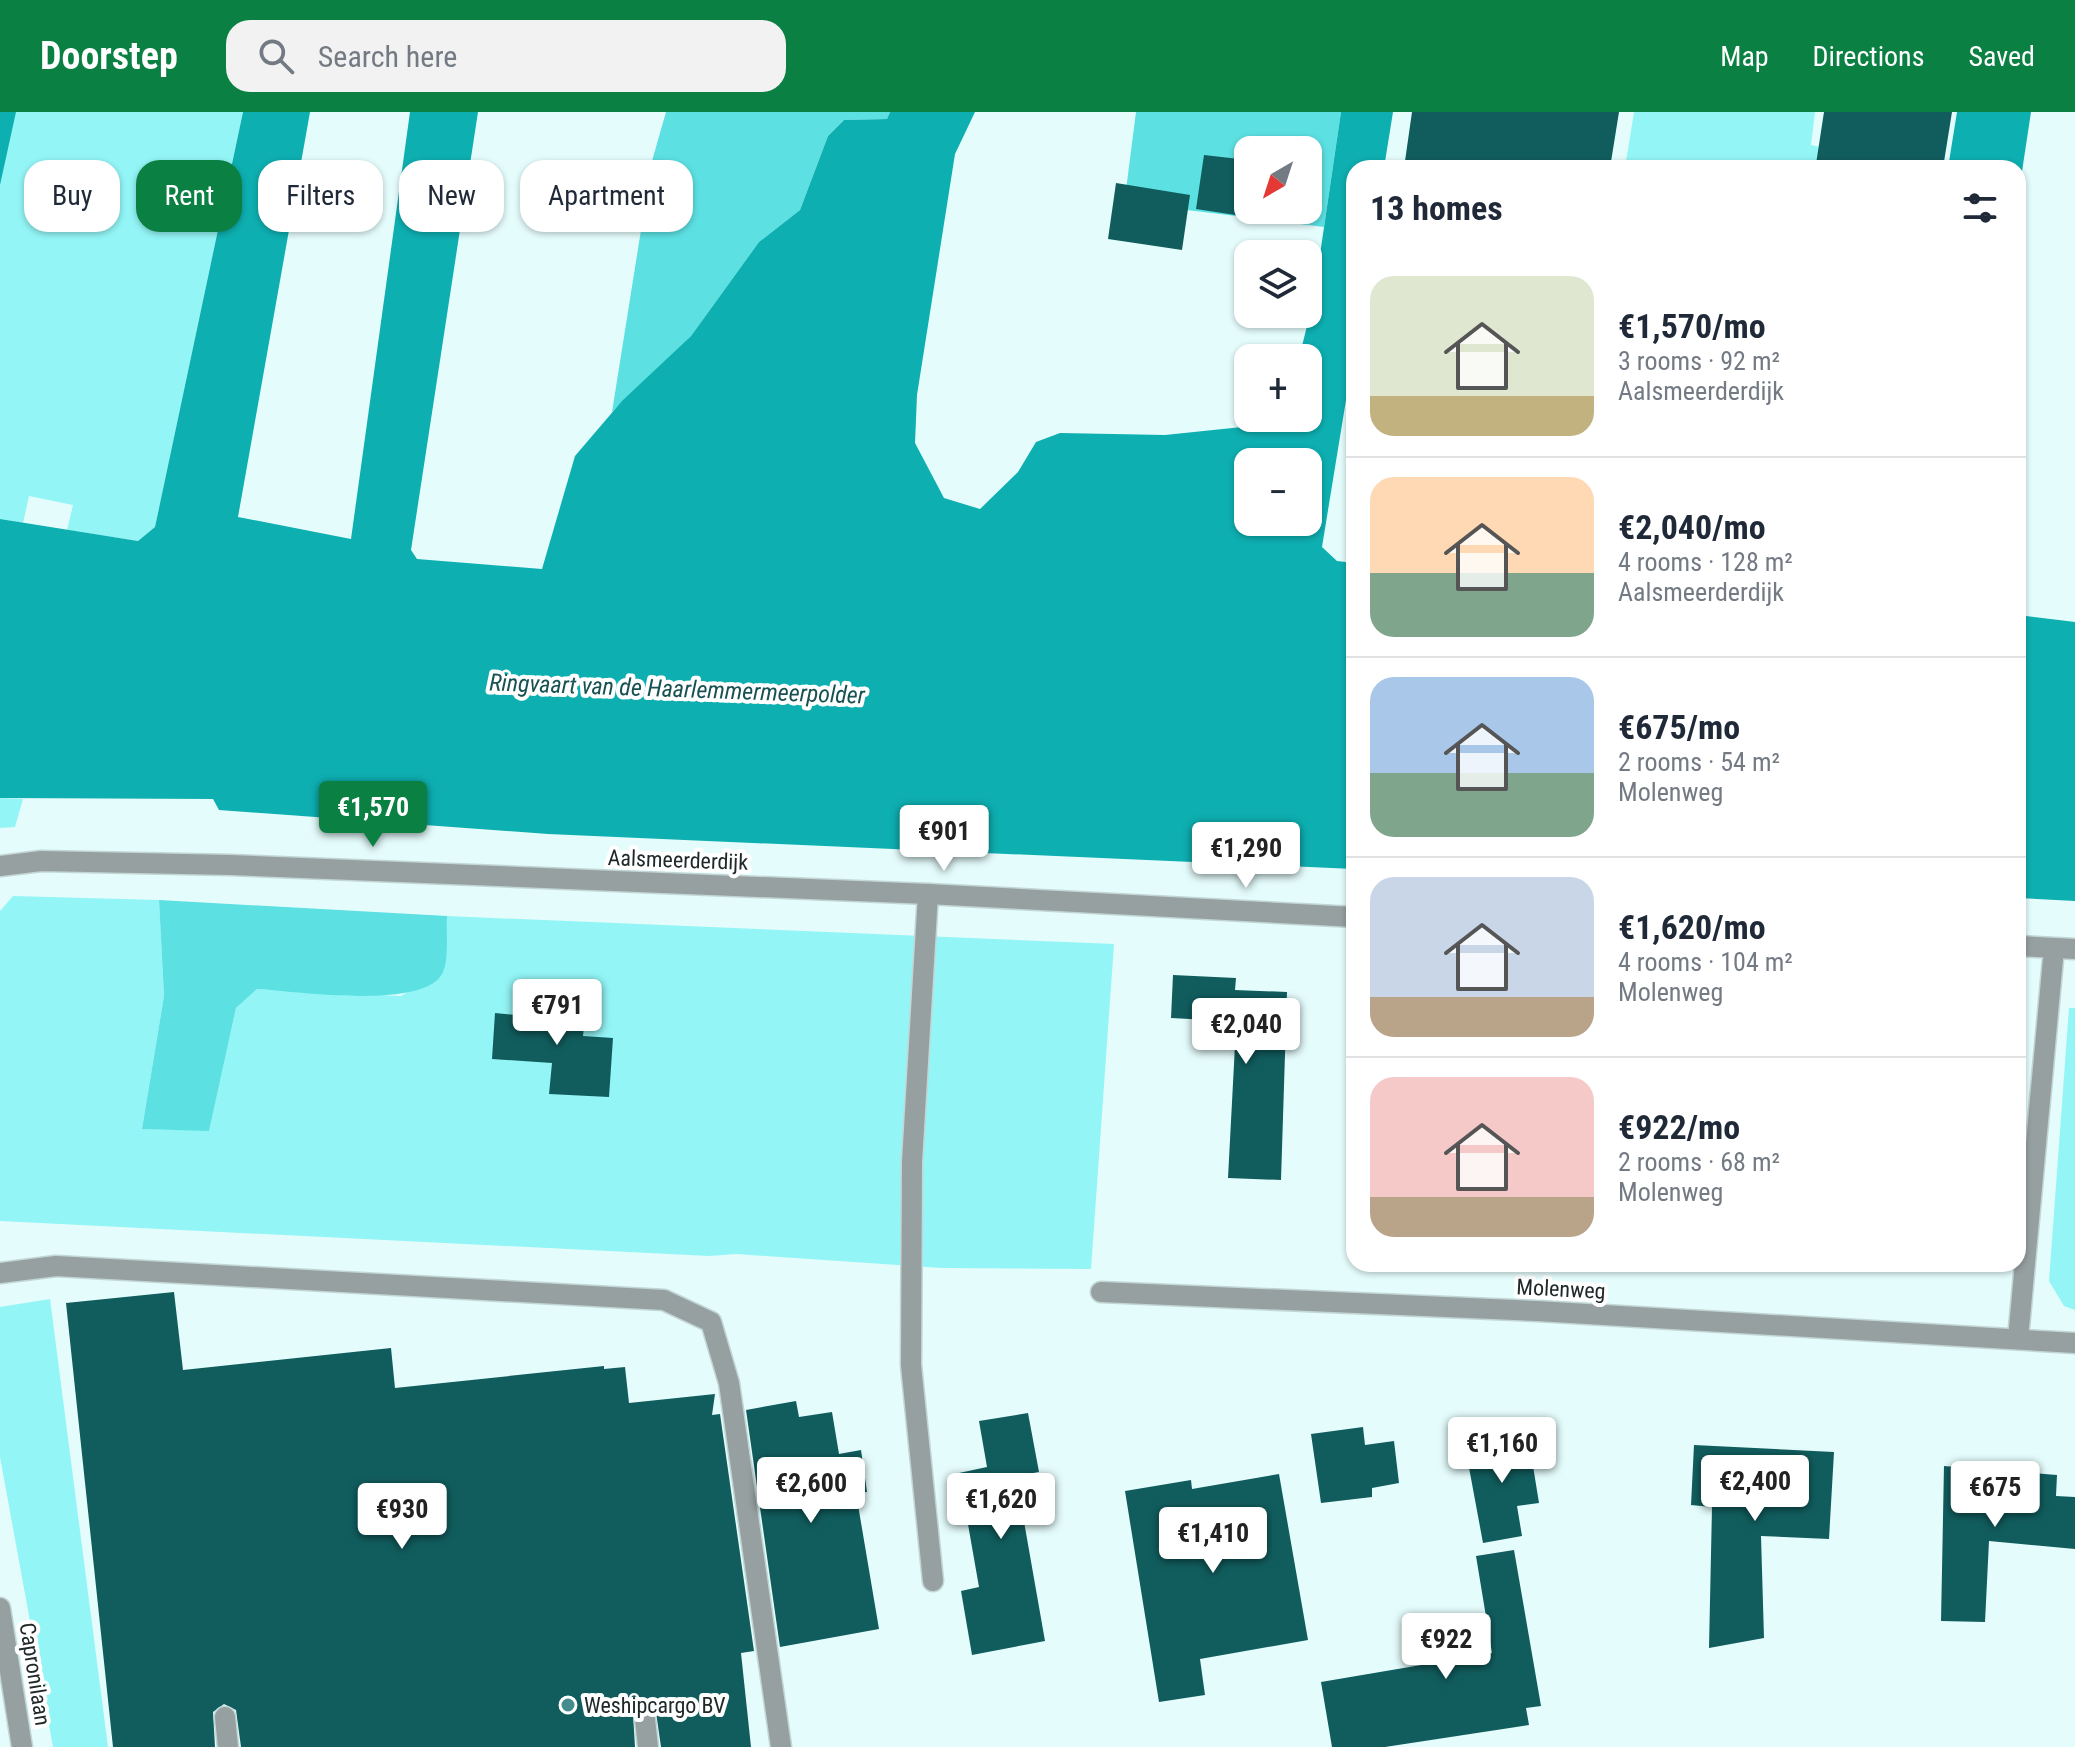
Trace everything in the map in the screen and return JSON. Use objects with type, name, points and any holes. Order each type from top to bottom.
[{"type":"street","name":"Aalsmeerderdijk","points":[[0,866],[41,861],[231,865],[928,894],[1346,917]]},
{"type":"street","points":[[928,894],[912,1162],[911,1365],[933,1581]]},
{"type":"street","points":[[2026,946],[2075,949]]},
{"type":"street","points":[[2026,1252],[2054,948]]},
{"type":"street","points":[[0,1273],[56,1266],[664,1300],[711,1322],[729,1383],[781,1747]]},
{"type":"street","points":[[2018,1339],[2024,1272]]},
{"type":"street","name":"Molenweg","points":[[1101,1292],[1537,1311],[2075,1343]]},
{"type":"street","name":"Capronilaan","points":[[0,1608],[22,1747]]},
{"type":"street","points":[[225,1717],[228,1747]]},
{"type":"street","points":[[645,1719],[648,1747]]},
{"type":"shaded area","points":[[11,112],[243,112],[233,160],[136,160],[136,232],[218,232],[155,527],[138,541],[67,530],[73,505],[29,496],[23,523],[0,519],[0,172]]},
{"type":"shaded area","points":[[666,112],[890,112],[887,119],[844,120],[828,136],[800,210],[759,242],[691,336],[612,412],[641,232],[693,232],[693,160],[652,160]]},
{"type":"shaded area","points":[[1136,112],[1341,112],[1324,227],[1300,224],[1322,224],[1322,136],[1234,136],[1234,216],[1187,210],[1126,190]]},
{"type":"shaded area","points":[[1634,112],[1815,112],[1811,145],[1879,160],[1626,160]]},
{"type":"shaded area","points":[[0,798],[23,799],[15,827],[0,828]]},
{"type":"shaded area","points":[[13,896],[159,900],[164,996],[142,1129],[209,1130],[236,1008],[257,989],[401,996],[443,971],[447,916],[1114,944],[1091,1269],[942,1268],[736,1254],[709,1256],[0,1221],[0,911]]},
{"type":"shaded area","points":[[159,900],[447,916],[445,966],[432,984],[387,995],[328,995],[257,989],[236,1008],[209,1131],[142,1129],[164,996]]},
{"type":"shaded area","points":[[2069,1008],[2075,1008],[2075,1310],[2064,1306],[2049,1281]]},
{"type":"shaded area","points":[[50,1299],[108,1747],[53,1747],[0,1457],[0,1307]]},
{"type":"water","points":[[0,112],[16,112],[0,185]]},
{"type":"water","name":"Ringvaart van de Haarlemmermeerpolder","points":[[243,112],[310,112],[301,160],[258,160],[258,232],[289,232],[238,517],[351,539],[399,192],[399,232],[460,232],[411,550],[417,559],[542,569],[575,456],[622,401],[691,336],[759,242],[800,210],[828,136],[844,120],[887,119],[890,112],[975,112],[955,154],[917,395],[915,443],[944,498],[980,509],[1018,472],[1036,442],[1060,433],[1165,435],[1234,428],[1234,432],[1322,432],[1322,344],[1302,344],[1306,328],[1322,328],[1322,241],[1341,112],[1393,112],[1385,160],[1346,160],[1346,400],[1322,547],[1337,561],[1346,562],[1346,869],[548,834],[219,810],[213,799],[0,798],[0,519],[138,541],[155,527],[218,232],[242,232],[242,160],[233,160]]},
{"type":"water","points":[[410,112],[478,112],[471,160],[403,160]]},
{"type":"water","points":[[1957,112],[2031,112],[2024,160],[1949,160]]},
{"type":"water","points":[[2026,616],[2075,622],[2075,901],[2026,898]]},
{"type":"building","points":[[1412,112],[1619,112],[1611,160],[1405,160]]},
{"type":"building","points":[[1824,112],[1952,112],[1944,160],[1817,160]]},
{"type":"building","points":[[1204,155],[1234,158],[1234,215],[1196,209]]},
{"type":"building","points":[[1116,183],[1190,195],[1182,250],[1108,239]]},
{"type":"building","points":[[1173,975],[1236,978],[1235,990],[1287,992],[1281,1180],[1228,1178],[1235,1045],[1225,1044],[1227,1021],[1171,1018]]},
{"type":"building","points":[[526,1002],[586,1006],[583,1036],[613,1038],[609,1097],[549,1094],[552,1063],[492,1059],[495,1013],[525,1016]]},
{"type":"building","points":[[174,1292],[183,1370],[391,1348],[395,1388],[604,1366],[604,1369],[625,1367],[629,1403],[715,1394],[712,1415],[720,1414],[754,1651],[741,1653],[751,1747],[661,1747],[656,1712],[644,1706],[633,1714],[635,1747],[241,1747],[236,1710],[224,1704],[213,1712],[215,1747],[113,1747],[66,1303]]},
{"type":"building","points":[[796,1401],[799,1417],[832,1412],[839,1454],[861,1450],[867,1492],[856,1493],[879,1629],[780,1647],[746,1410]]},
{"type":"building","points":[[1028,1413],[1039,1472],[1016,1476],[1045,1641],[972,1655],[961,1591],[979,1587],[959,1473],[987,1467],[979,1421]]},
{"type":"building","points":[[1363,1427],[1365,1445],[1394,1441],[1399,1483],[1372,1488],[1372,1497],[1321,1503],[1311,1434]]},
{"type":"building","points":[[1528,1435],[1539,1503],[1517,1506],[1522,1536],[1483,1543],[1465,1446]]},
{"type":"building","points":[[1694,1445],[1834,1452],[1829,1539],[1761,1536],[1764,1638],[1709,1648],[1712,1507],[1691,1505]]},
{"type":"building","points":[[1944,1466],[2057,1475],[2056,1496],[2075,1497],[2075,1549],[1989,1541],[1985,1622],[1941,1621]]},
{"type":"building","points":[[1279,1474],[1308,1640],[1200,1659],[1205,1695],[1159,1702],[1125,1491],[1191,1480],[1192,1489]]},
{"type":"building","points":[[1514,1550],[1541,1706],[1526,1708],[1529,1725],[1385,1747],[1332,1747],[1321,1682],[1492,1653],[1476,1556]]},
{"type":"place","name":"Weshipcargo BV","points":[[568,1705]]}]
